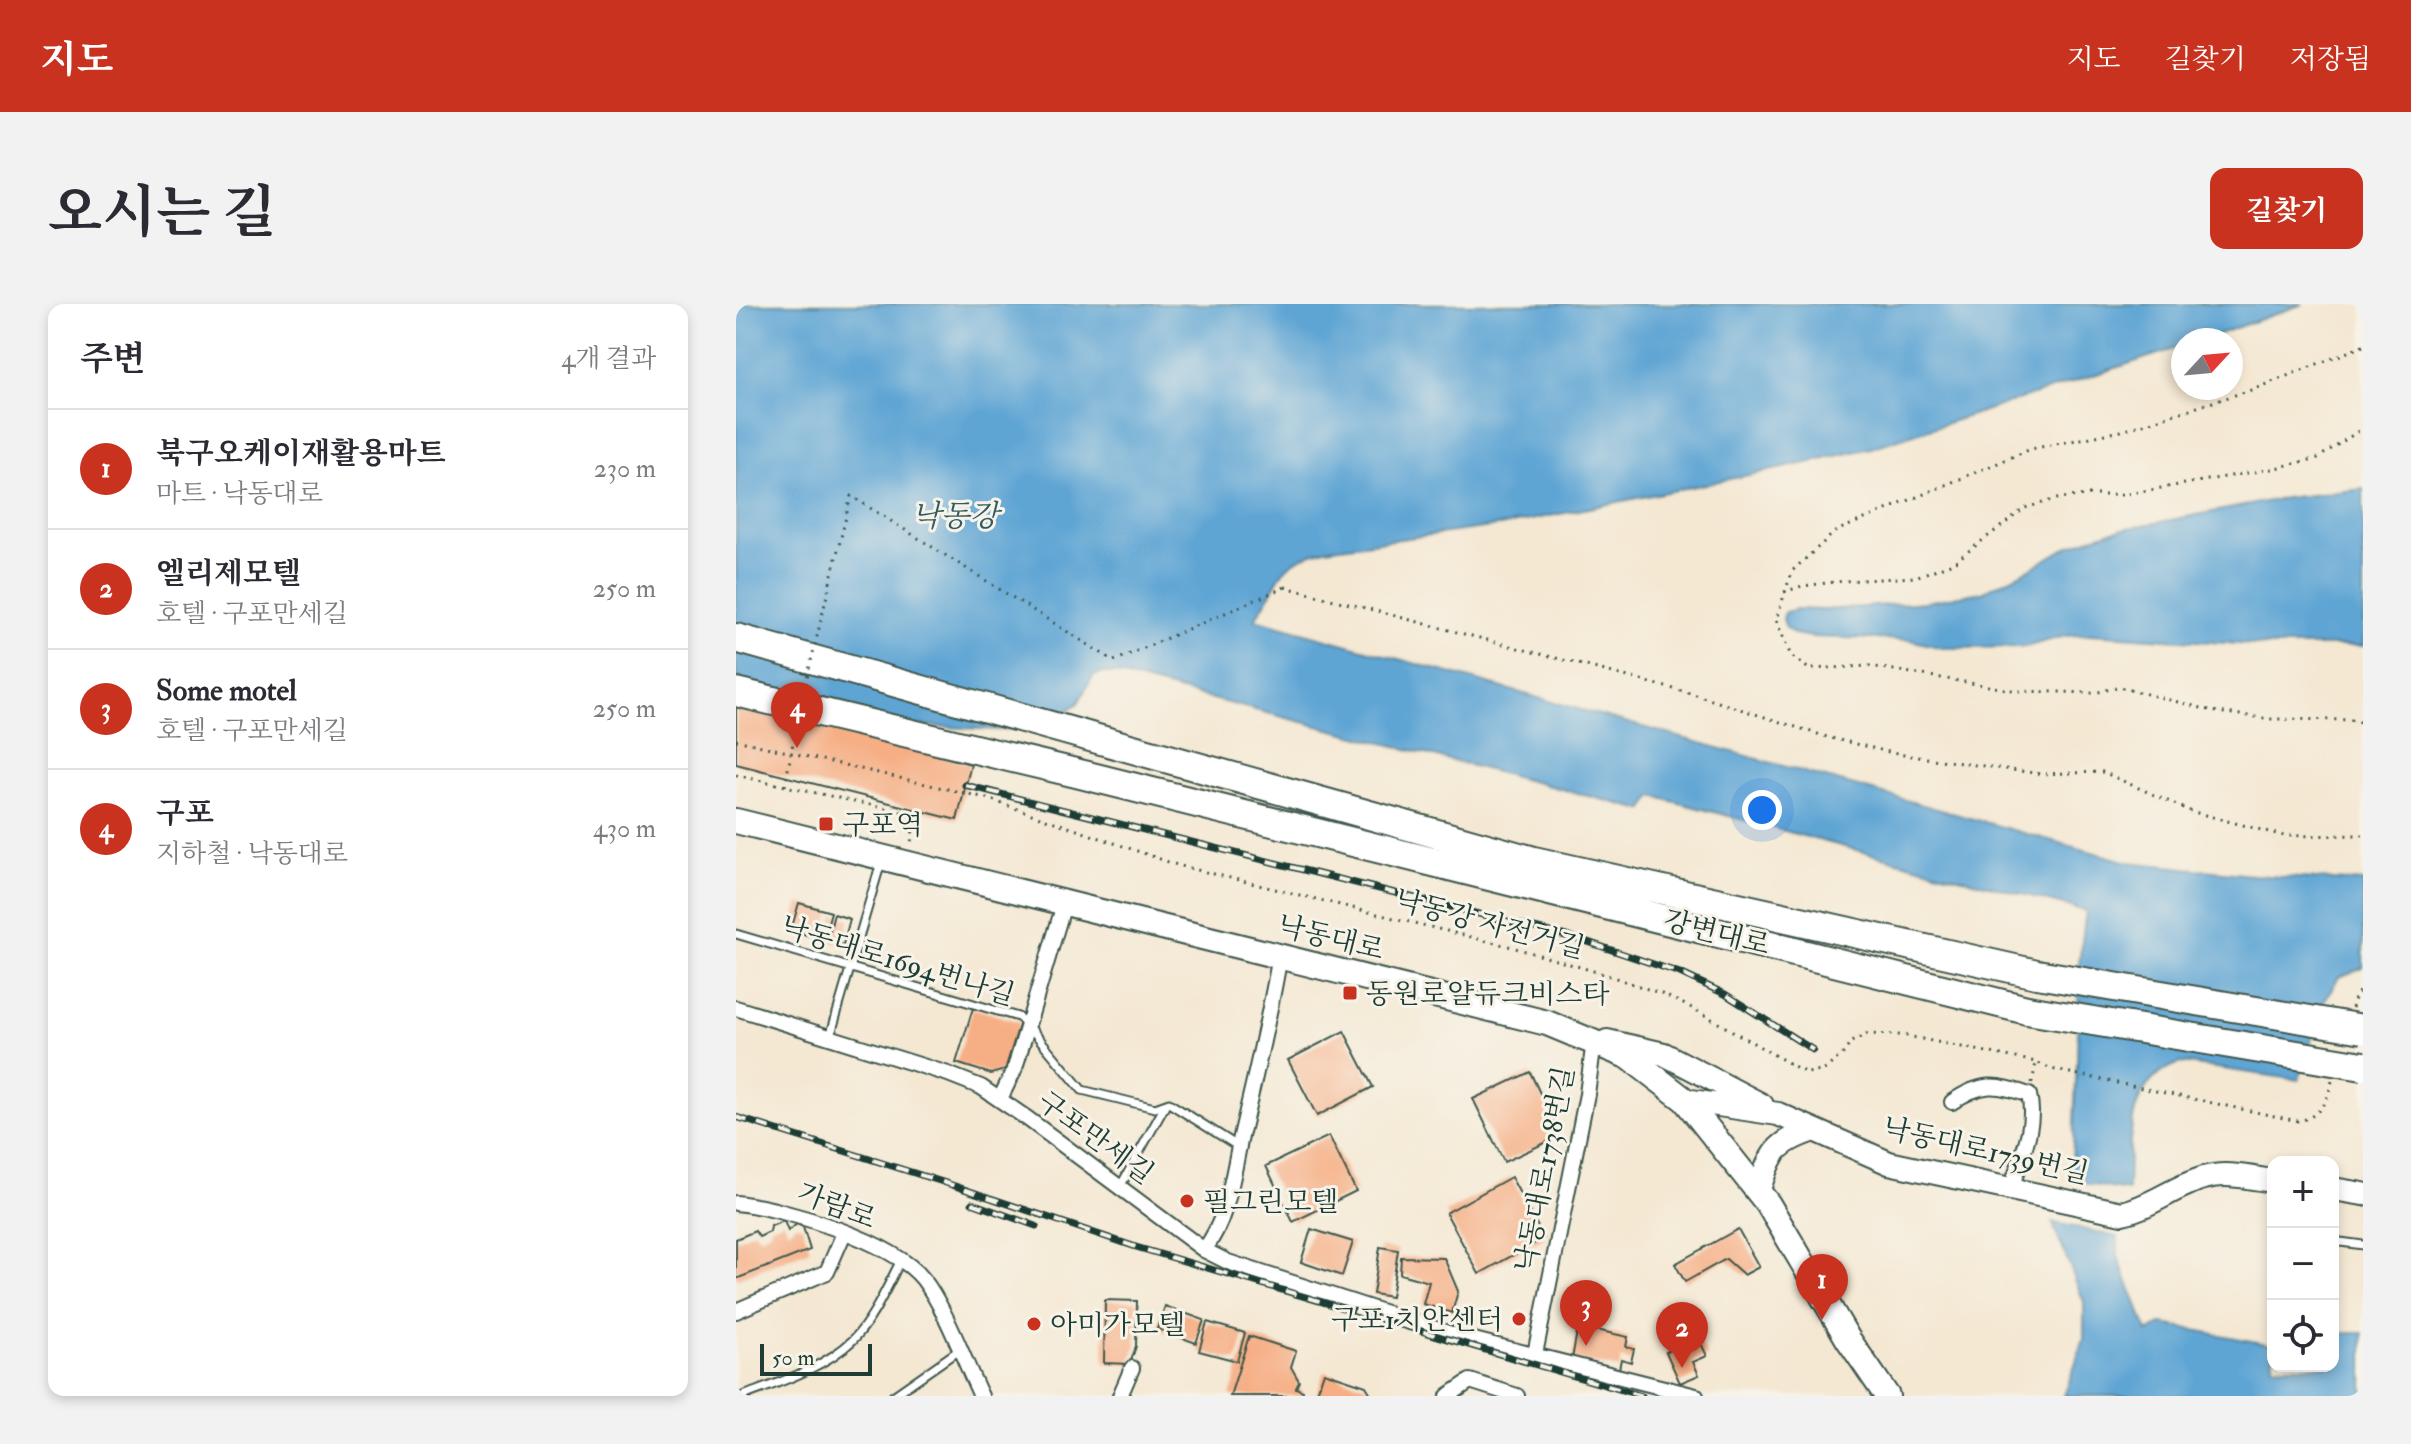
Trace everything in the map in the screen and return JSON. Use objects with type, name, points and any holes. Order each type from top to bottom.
[{"type":"highway","name":"강변대로","points":[[736,638],[1534,861],[2037,974],[2363,1029]]},
{"type":"highway","name":"강변대로","points":[[736,692],[1076,773],[2027,1010],[2363,1066]]},
{"type":"main road","name":"낙동대로","points":[[736,821],[1533,1019],[1629,1057],[1685,1100],[1758,1192],[1848,1339],[1887,1396]]},
{"type":"main road","points":[[1848,1339],[1866,1396]]},
{"type":"street","points":[[1000,1099],[1015,1068],[1065,901]]},
{"type":"street","points":[[1204,1250],[1217,1233],[1272,1005],[1280,955]]},
{"type":"street","name":"구포만세길","points":[[736,1008],[966,1080],[1000,1099],[1204,1250],[1228,1262],[1454,1335],[1696,1396]]},
{"type":"street","points":[[1583,1037],[1664,1054],[1778,1114]]},
{"type":"street","name":"낙동대로1738번길","points":[[1535,1354],[1587,1094],[1583,1037]]},
{"type":"street","points":[[1952,1102],[1971,1089],[1984,1086],[2029,1095],[2031,1122],[2011,1189]]},
{"type":"street","name":"낙동대로1739번길","points":[[1685,1100],[1778,1114],[1889,1163],[2122,1213],[2137,1210],[2205,1177],[2229,1175],[2267,1180]]},
{"type":"street","points":[[1758,1192],[1778,1146],[1814,1130]]},
{"type":"street","points":[[2339,1190],[2363,1194]]},
{"type":"street","name":"가람로","points":[[736,1203],[820,1222],[901,1260],[914,1270],[929,1289],[981,1396]]},
{"type":"street","points":[[736,1311],[827,1272],[844,1233]]},
{"type":"street","points":[[1120,1396],[1132,1368]]},
{"type":"street","points":[[1448,1396],[1472,1389],[1517,1396]]},
{"type":"lane","points":[[830,1037],[883,857]]},
{"type":"lane","name":"낙동대로1694번나길","points":[[736,934],[1018,1017],[1082,1090],[1155,1108],[1169,1103],[1239,1147]]},
{"type":"lane","points":[[1120,1187],[1165,1106]]},
{"type":"lane","points":[[2339,1242],[2363,1245]]},
{"type":"lane","points":[[743,1396],[824,1361],[852,1340],[873,1314],[901,1260]]},
{"type":"lane","points":[[893,1396],[959,1350]]},
{"type":"lane","points":[[769,1396],[772,1385]]},
{"type":"path","points":[[2363,346],[2254,389],[2121,431],[2031,449],[1836,531],[1792,571],[1776,620],[1791,656],[1809,669],[1870,666],[2018,691],[2094,693],[2119,687],[2217,712],[2294,721],[2357,720],[2363,726]]},
{"type":"path","points":[[1784,592],[1802,586],[1915,577],[1953,563],[2025,508],[2056,499],[2121,495],[2318,458],[2363,428]]},
{"type":"path","points":[[785,786],[798,715],[851,496],[1114,661],[1285,587],[1693,694],[1827,737],[1897,754],[2041,774],[2103,772],[2190,811],[2284,836],[2363,835]]},
{"type":"path","name":"낙동강 자전거길","points":[[736,740],[986,798],[1177,865],[1512,947],[1607,975],[1694,1009],[1806,1073],[1823,1071],[1844,1053],[1851,1042],[1867,1034],[1902,1035],[2036,1062],[2051,1069],[2210,1103]]},
{"type":"path","points":[[736,775],[906,812],[915,815],[913,828]]},
{"type":"path","points":[[2029,1095],[2036,1062]]},
{"type":"water","name":"낙동강","points":[[736,304],[2303,304],[2236,328],[2171,328],[2171,350],[1871,448],[1506,525],[1325,549],[1287,567],[1255,619],[2128,862],[2252,875],[2363,882],[2363,968],[2339,977],[2323,1003],[2299,1080],[2181,1063],[2162,1072],[2149,1084],[2134,1115],[2128,1191],[2071,1181],[2079,964],[2086,911],[1653,796],[1643,810],[1116,674],[1093,676],[1078,703],[1064,713],[1031,727],[998,730],[909,725],[736,695]]},
{"type":"water","points":[[2363,489],[2363,646],[2271,646],[2091,634],[2065,636],[2025,647],[1943,648],[1910,640],[1794,634],[1786,628],[1783,619],[1785,612],[1797,609],[1824,610],[1925,602],[1982,592],[2069,546],[2108,532],[2285,498]]},
{"type":"water","points":[[2052,1222],[2118,1237],[2118,1257],[2148,1332],[2163,1324],[2267,1344],[2267,1372],[2339,1372],[2339,1333],[2363,1333],[2363,1396],[2064,1396],[2084,1339],[2084,1302]]},
{"type":"building","points":[[736,703],[971,764],[957,820],[736,764]]},
{"type":"building","points":[[799,903],[831,912],[823,940],[791,930]]},
{"type":"building","points":[[834,914],[850,919],[843,945],[827,941]]},
{"type":"building","points":[[973,1008],[1020,1022],[1005,1070],[991,1074],[956,1063]]},
{"type":"building","points":[[1344,1031],[1373,1087],[1317,1116],[1288,1060]]},
{"type":"building","points":[[1530,1072],[1560,1136],[1504,1162],[1473,1099]]},
{"type":"building","points":[[1329,1136],[1356,1191],[1293,1222],[1266,1166]]},
{"type":"building","points":[[1511,1177],[1544,1238],[1479,1274],[1446,1213]]},
{"type":"building","points":[[784,1221],[788,1231],[797,1224],[803,1227],[810,1250],[736,1279],[736,1239],[755,1231],[759,1237],[770,1232],[771,1226]]},
{"type":"building","points":[[1311,1229],[1353,1242],[1342,1276],[1301,1262]]},
{"type":"building","points":[[1738,1229],[1759,1267],[1744,1275],[1726,1259],[1685,1282],[1675,1264]]},
{"type":"building","points":[[1380,1247],[1398,1250],[1391,1297],[1373,1294]]},
{"type":"building","points":[[1401,1257],[1444,1258],[1458,1291],[1452,1313],[1423,1304],[1429,1282],[1400,1274]]},
{"type":"building","points":[[1105,1300],[1137,1301],[1136,1346],[1130,1364],[1104,1363]]},
{"type":"building","points":[[1165,1306],[1204,1320],[1196,1343],[1157,1329]]},
{"type":"building","points":[[1207,1322],[1245,1333],[1237,1361],[1199,1351]]},
{"type":"building","points":[[1578,1326],[1628,1337],[1626,1347],[1634,1349],[1631,1362],[1621,1359],[1619,1369],[1572,1359]]},
{"type":"building","points":[[1249,1336],[1296,1351],[1291,1367],[1299,1381],[1296,1388],[1303,1391],[1302,1396],[1230,1396]]},
{"type":"building","points":[[1698,1337],[1707,1356],[1693,1362],[1699,1375],[1680,1383],[1666,1352]]},
{"type":"building","points":[[1324,1372],[1366,1386],[1372,1396],[1316,1396]]},
{"type":"railway","points":[[965,785],[1582,940],[1680,973],[1725,994],[1813,1050]]},
{"type":"railway","points":[[736,1117],[1136,1247],[1642,1396]]},
{"type":"railway","points":[[972,1203],[1036,1226]]},
{"type":"place","name":"구포","points":[[797,748]]},
{"type":"place","name":"구포역","points":[[826,824]]},
{"type":"place","name":"동원로얄듀크비스타","points":[[1350,993]]},
{"type":"place","name":"필그린모텔","points":[[1187,1201]]},
{"type":"place","name":"구포1치안센터","points":[[1519,1319]]},
{"type":"place","name":"북구오케이재활용마트","points":[[1822,1320]]},
{"type":"place","name":"아미가모텔","points":[[1034,1324]]},
{"type":"place","name":"Some motel","points":[[1586,1346]]},
{"type":"place","name":"엘리제모텔","points":[[1682,1368]]}]
